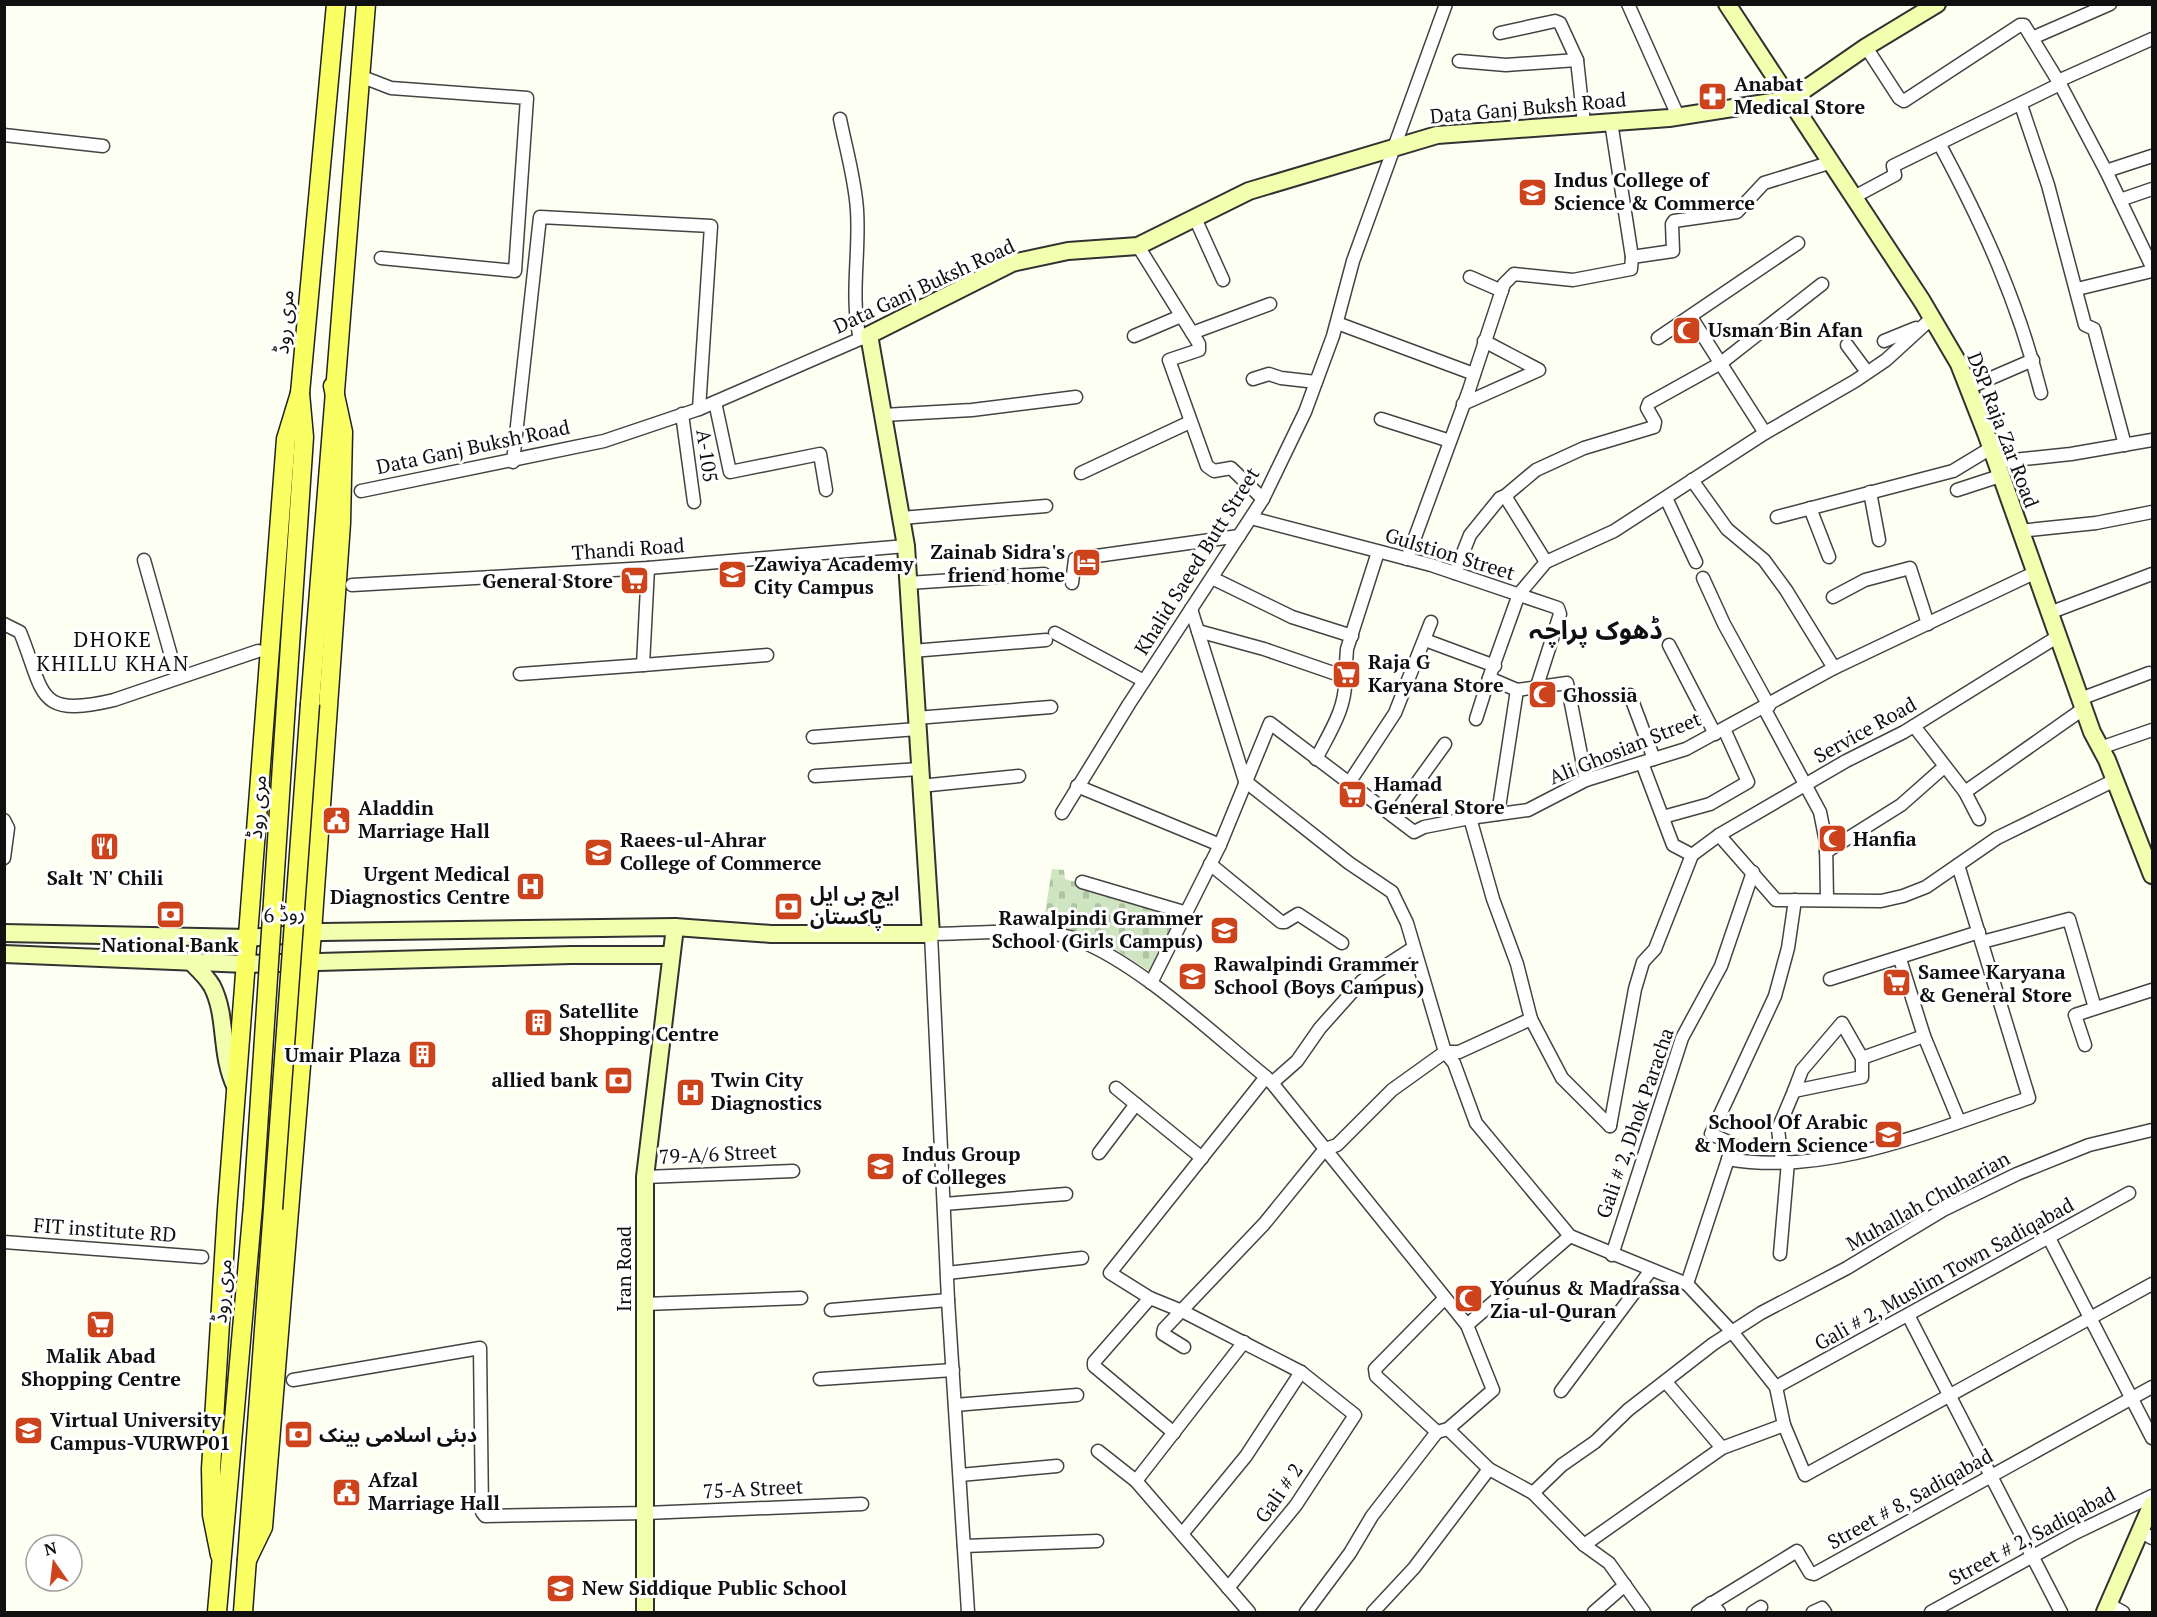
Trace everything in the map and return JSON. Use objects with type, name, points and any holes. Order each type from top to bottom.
[{"type":"main road","name":"مری روڈ","points":[[217,1612],[220,1555],[253,1205],[304,437],[300,393],[336,4]]},
{"type":"main road","points":[[243,1612],[333,386],[366,4]]},
{"type":"main road","points":[[247,1560],[263,1527],[312,932],[341,523],[343,432],[333,386]]},
{"type":"main road","points":[[220,1555],[212,1515],[211,1469],[237,1081],[286,439],[300,393]]},
{"type":"main road","points":[[237,1081],[253,1055],[267,1052],[290,1059],[299,1077]]},
{"type":"street","name":"Khalid Saeed Butt Street","points":[[1062,813],[1144,681],[1263,499],[1316,382],[1337,323],[1353,261],[1446,4]]},
{"type":"street","points":[[1628,4],[1678,116]]},
{"type":"street","name":"DSP Raja Zar Road","points":[[1727,4],[1832,162],[1928,321],[1959,364],[2081,704],[2115,780],[2152,875]]},
{"type":"street","points":[[1791,99],[1866,48],[1937,4]]},
{"type":"street","points":[[2032,38],[2110,4]]},
{"type":"street","points":[[1500,33],[1555,21],[1560,23],[1576,60],[1584,124]]},
{"type":"street","points":[[1866,48],[1899,98],[1904,101],[2020,25],[2024,25],[2059,82],[2106,171],[2152,269],[2077,289]]},
{"type":"street","points":[[1854,197],[1895,175],[1893,166],[2021,105],[2059,82],[2152,39]]},
{"type":"street","points":[[1459,61],[1506,65],[1576,60]]},
{"type":"street","points":[[360,76],[391,88],[527,98],[516,271],[381,258]]},
{"type":"street","name":"Data Ganj Buksh Road","points":[[361,491],[513,462],[604,441],[699,409],[865,337],[1012,263],[1068,251],[1138,246],[1249,191],[1396,146],[1437,135],[1678,116],[1791,99]]},
{"type":"street","points":[[2021,105],[2048,185],[2085,325],[2094,329],[2125,445]]},
{"type":"street","points":[[840,119],[855,183],[858,211],[855,302],[883,416],[906,546],[931,934],[948,1300],[968,1612]]},
{"type":"street","points":[[1407,559],[1464,404],[1502,291],[1514,274],[1573,280],[1631,269],[1632,257],[1611,122]]},
{"type":"street","points":[[4,135],[103,146]]},
{"type":"street","points":[[1940,145],[1974,211],[2013,298],[2041,393]]},
{"type":"street","points":[[2106,171],[2152,156]]},
{"type":"street","points":[[1632,257],[1673,251],[1672,224],[1674,221],[1737,212],[1764,183],[1832,162]]},
{"type":"street","points":[[2120,200],[2152,189]]},
{"type":"street","points":[[513,462],[540,217],[711,226],[699,409]]},
{"type":"street","points":[[1195,218],[1223,280]]},
{"type":"street","points":[[1658,338],[1798,243]]},
{"type":"street","points":[[1138,246],[1199,344],[1199,350],[1169,360],[1209,470],[1231,468],[1263,499]]},
{"type":"street","points":[[1470,277],[1502,291]]},
{"type":"street","points":[[1455,573],[1470,535],[1500,498],[1536,470],[1584,448],[1654,427],[1655,422],[1647,408],[1649,403],[1721,363],[1822,285]]},
{"type":"street","points":[[1192,333],[1270,304]]},
{"type":"street","points":[[1134,336],[1181,316]]},
{"type":"street","points":[[1691,317],[1765,433]]},
{"type":"street","points":[[1884,341],[1928,321]]},
{"type":"street","points":[[1476,719],[1519,594],[1546,562],[1614,531],[1765,433],[1867,372],[1886,360],[1928,321]]},
{"type":"street","points":[[1337,323],[1474,375]]},
{"type":"street","points":[[1464,404],[1539,370],[1484,341]]},
{"type":"street","points":[[1847,345],[1867,372]]},
{"type":"street","points":[[1968,388],[2033,360]]},
{"type":"street","points":[[1253,379],[1269,374],[1281,378],[1316,382]]},
{"type":"street","points":[[883,416],[972,410],[1076,397]]},
{"type":"street","points":[[715,402],[730,472],[820,454],[826,490]]},
{"type":"street","name":"A-105","points":[[682,414],[694,502]]},
{"type":"street","points":[[1381,419],[1450,441]]},
{"type":"street","points":[[1081,473],[1190,422]]},
{"type":"street","points":[[1777,517],[1996,462],[2071,454],[2152,440]]},
{"type":"street","points":[[1957,490],[1996,462]]},
{"type":"street","points":[[1692,480],[1727,529],[1764,560],[1786,590],[1834,668]]},
{"type":"street","points":[[1870,492],[1879,540]]},
{"type":"street","points":[[1505,496],[1546,562]]},
{"type":"street","points":[[1666,498],[1696,562]]},
{"type":"street","points":[[901,518],[1046,506]]},
{"type":"street","points":[[1810,508],[1829,557]]},
{"type":"street","points":[[2019,531],[2096,523],[2152,512]]},
{"type":"street","name":"Gulstion Street","points":[[1251,518],[1455,573],[1560,610],[1537,686]]},
{"type":"street","points":[[1072,583],[1075,559],[1239,536]]},
{"type":"street","name":"Thandi Road","points":[[352,585],[648,568],[906,546]]},
{"type":"street","points":[[1316,759],[1342,708],[1346,691],[1344,677],[1352,636],[1378,552]]},
{"type":"street","points":[[144,560],[177,677]]},
{"type":"street","points":[[1833,597],[1865,580],[1910,567],[1928,624]]},
{"type":"street","points":[[643,665],[648,568]]},
{"type":"street","name":"Ali Ghosian Street","points":[[1245,781],[1270,723],[1414,832],[1424,827],[1470,818],[1528,810],[1586,780],[1686,749],[1834,668],[2034,573]]},
{"type":"street","points":[[908,583],[1044,574]]},
{"type":"street","points":[[2049,613],[2152,574]]},
{"type":"street","points":[[1212,578],[1292,617],[1352,636]]},
{"type":"street","points":[[1703,578],[1820,812],[1827,852],[1827,899]]},
{"type":"street","points":[[1191,609],[1245,781],[1349,863],[1392,891],[1407,923],[1444,1052],[1454,1063],[1476,1122],[1570,1236],[1687,1284],[1733,1333],[1776,1387],[1784,1425],[1805,1475],[2152,1284]]},
{"type":"street","points":[[1349,783],[1395,713],[1431,622]]},
{"type":"street","points":[[4,624],[20,632],[40,686],[47,699],[56,706],[90,706],[258,651]]},
{"type":"street","points":[[1198,631],[1264,649],[1344,677]]},
{"type":"street","points":[[912,651],[1051,637],[1144,681]]},
{"type":"street","name":"Service Road","points":[[1692,855],[1719,835],[1846,761],[1914,726],[2057,637]]},
{"type":"street","points":[[1425,640],[1495,666]]},
{"type":"street","points":[[1664,818],[1710,804],[1748,782],[1669,645]]},
{"type":"street","points":[[520,674],[767,655]]},
{"type":"street","points":[[1965,792],[2081,704],[2149,673]]},
{"type":"street","points":[[1489,678],[1517,690],[1564,682],[1568,685],[1586,780]]},
{"type":"street","points":[[1498,814],[1517,690]]},
{"type":"street","points":[[1470,818],[1531,1019],[1562,1078],[1610,1126],[1635,989],[1643,962],[1655,949],[1692,855],[1673,845],[1630,695]]},
{"type":"street","points":[[813,737],[1051,707]]},
{"type":"street","points":[[1914,726],[1965,792],[1980,819]]},
{"type":"street","points":[[2100,748],[2152,730]]},
{"type":"street","points":[[1393,816],[1445,744]]},
{"type":"street","points":[[1827,852],[1901,805],[1944,767]]},
{"type":"street","points":[[814,776],[1018,776]]},
{"type":"street","points":[[1719,835],[1776,900],[1881,901],[1926,887],[1997,838],[2115,780]]},
{"type":"street","points":[[1151,983],[1220,845],[1245,781]]},
{"type":"street","points":[[1077,786],[1220,845]]},
{"type":"street","points":[[4,820],[8,828],[4,858]]},
{"type":"street","points":[[1210,864],[1281,922],[1298,914],[1342,943]]},
{"type":"street","points":[[1728,1159],[1758,1165],[1896,1144],[2029,1098],[1958,865]]},
{"type":"street","name":"Gali # 2, Dhok Paracha","points":[[1612,1255],[1682,1038],[1721,966],[1753,872]]},
{"type":"street","points":[[1082,882],[1187,913]]},
{"type":"street","points":[[1687,1284],[1733,1144],[1711,1134],[1774,996],[1788,948],[1795,900]]},
{"type":"street","points":[[1830,979],[1981,937],[2069,919],[2095,1008]]},
{"type":"street","name":"روڈ 6","points":[[4,933],[249,938],[312,932],[675,927],[771,934],[931,934]]},
{"type":"street","name":"Iran Road","points":[[645,1612],[645,1177],[675,927]]},
{"type":"street","points":[[931,934],[1044,933],[1072,937],[1100,951],[1151,983],[1269,1080],[1467,1325],[1493,1390],[1443,1431],[1371,1516],[1312,1611]]},
{"type":"street","points":[[1182,1534],[1246,1456],[1301,1372],[1182,1311],[1150,1298],[1110,1273],[1202,1158],[1269,1080],[1297,1061],[1320,1028],[1362,981],[1413,948]]},
{"type":"street","points":[[4,954],[246,964],[671,955]]},
{"type":"street","points":[[1900,959],[1924,1036],[1959,1121]]},
{"type":"street","points":[[190,961],[206,977],[219,1003],[225,1057],[237,1081]]},
{"type":"street","points":[[2085,1045],[2076,1015],[2152,990]]},
{"type":"street","points":[[1184,1347],[1163,1334],[1164,1329],[1264,1224],[1324,1149],[1337,1145],[1392,1090],[1444,1052],[1459,1052],[1531,1019]]},
{"type":"street","points":[[1780,1254],[1785,1162],[1778,1130],[1802,1070],[1842,1023],[1862,1058],[1862,1077],[1794,1091]]},
{"type":"street","points":[[1862,1058],[1924,1036]]},
{"type":"street","points":[[1116,1088],[1202,1158]]},
{"type":"street","points":[[1099,1153],[1136,1104]]},
{"type":"street","name":"Muhallah Chuharian","points":[[1533,1493],[1562,1465],[1595,1442],[1628,1410],[1713,1344],[1769,1308],[1847,1268],[1943,1210],[2017,1174],[2089,1144],[2152,1130]]},
{"type":"street","name":"79-A/6 Street","points":[[645,1177],[794,1170]]},
{"type":"street","name":"Gali # 2, Muslim Town Sadiqabad","points":[[1776,1387],[2129,1193]]},
{"type":"street","points":[[944,1204],[1066,1194]]},
{"type":"street","points":[[1467,1325],[1570,1236]]},
{"type":"street","points":[[2049,1238],[2152,1438]]},
{"type":"street","name":"FIT institute RD","points":[[4,1242],[202,1257]]},
{"type":"street","points":[[948,1273],[1082,1258]]},
{"type":"street","points":[[1561,1391],[1651,1270]]},
{"type":"street","points":[[645,1304],[801,1298]]},
{"type":"street","points":[[1150,1298],[1094,1362],[1094,1366],[1174,1433]]},
{"type":"street","points":[[1445,1298],[1375,1368],[1376,1376],[1489,1469],[1533,1493],[1584,1545],[1609,1563],[1644,1612]]},
{"type":"street","points":[[831,1310],[948,1300]]},
{"type":"street","points":[[1908,1315],[2061,1612]]},
{"type":"street","points":[[1136,1481],[1244,1342]]},
{"type":"street","name":"75-A Street","points":[[293,1380],[480,1348],[483,1515],[646,1513],[862,1504]]},
{"type":"street","points":[[820,1379],[953,1370]]},
{"type":"street","name":"Gali # 2","points":[[1228,1588],[1296,1505],[1355,1415],[1301,1372]]},
{"type":"street","points":[[1666,1382],[1722,1448]]},
{"type":"street","name":"Street # 8, Sadiqabad","points":[[1698,1612],[1715,1608],[1797,1551],[1810,1573],[1814,1574],[2152,1387]]},
{"type":"street","points":[[955,1405],[1077,1395]]},
{"type":"street","points":[[1584,1545],[1722,1448],[1784,1425]]},
{"type":"street","points":[[1098,1450],[1136,1481],[1249,1612]]},
{"type":"street","points":[[960,1475],[1057,1466]]},
{"type":"street","points":[[1372,1612],[1414,1568],[1489,1469]]},
{"type":"street","name":"Street # 2, Sadiqabad","points":[[1931,1612],[2152,1496]]},
{"type":"street","points":[[2112,1610],[2146,1534],[2152,1504]]},
{"type":"street","points":[[964,1546],[1097,1540]]},
{"type":"street","points":[[1594,1612],[1624,1585]]},
{"type":"street","points":[[1813,1612],[1822,1608],[1825,1612]]},
{"type":"green space","points":[[1052,869],[1064,870],[1065,879],[1178,913],[1152,973],[1115,949],[1044,919]]},
{"type":"place","name":"Anabat Medical Store","points":[[1713,96]]},
{"type":"place","name":"Indus College of Science & Commerce","points":[[1533,192]]},
{"type":"place","name":"Usman Bin Afan","points":[[1687,330]]},
{"type":"place","name":"Zainab Sidra's friend home","points":[[1086,563]]},
{"type":"place","name":"Zawiya Academy City Campus","points":[[733,575]]},
{"type":"place","name":"General Store","points":[[634,581]]},
{"type":"place","name":"Raja G Karyana Store","points":[[1347,674]]},
{"type":"place","name":"Ghossia","points":[[1542,695]]},
{"type":"place","name":"Hamad General Store","points":[[1353,795]]},
{"type":"place","name":"Aladdin Marriage Hall","points":[[337,820]]},
{"type":"place","name":"Hanfia","points":[[1832,839]]},
{"type":"place","name":"Salt 'N' Chili","points":[[105,847]]},
{"type":"place","name":"Raees-ul-Ahrar College of Commerce","points":[[599,852]]},
{"type":"place","name":"Urgent Medical Diagnostics Centre","points":[[531,886]]},
{"type":"place","name":"ایچ بی ایل پاکستان","points":[[789,906]]},
{"type":"place","name":"National Bank","points":[[170,914]]},
{"type":"place","name":"Rawalpindi Grammer School (Girls Campus)","points":[[1224,930]]},
{"type":"place","name":"Rawalpindi Grammer School (Boys Campus)","points":[[1193,976]]},
{"type":"place","name":"Samee Karyana & General Store","points":[[1897,983]]},
{"type":"place","name":"Satellite Shopping Centre","points":[[538,1022]]},
{"type":"place","name":"Umair Plaza","points":[[422,1055]]},
{"type":"place","name":"allied bank","points":[[619,1080]]},
{"type":"place","name":"Twin City Diagnostics","points":[[690,1092]]},
{"type":"place","name":"School Of Arabic & Modern Science","points":[[1889,1134]]},
{"type":"place","name":"Indus Group of Colleges","points":[[881,1166]]},
{"type":"place","name":"Younus & Madrassa Zia-ul-Quran","points":[[1469,1299]]},
{"type":"place","name":"Malik Abad Shopping Centre","points":[[101,1325]]},
{"type":"place","name":"Virtual University Campus-VURWP01","points":[[29,1431]]},
{"type":"place","name":"دبئی اسلامی بینک","points":[[298,1435]]},
{"type":"place","name":"Afzal Marriage Hall","points":[[347,1492]]},
{"type":"place","name":"New Siddique Public School","points":[[561,1588]]},
{"type":"district","name":"ڈھوک پراچہ","points":[[1596,630]]},
{"type":"district","name":"DHOKE KHILLU KHAN","points":[[113,652]]}]
